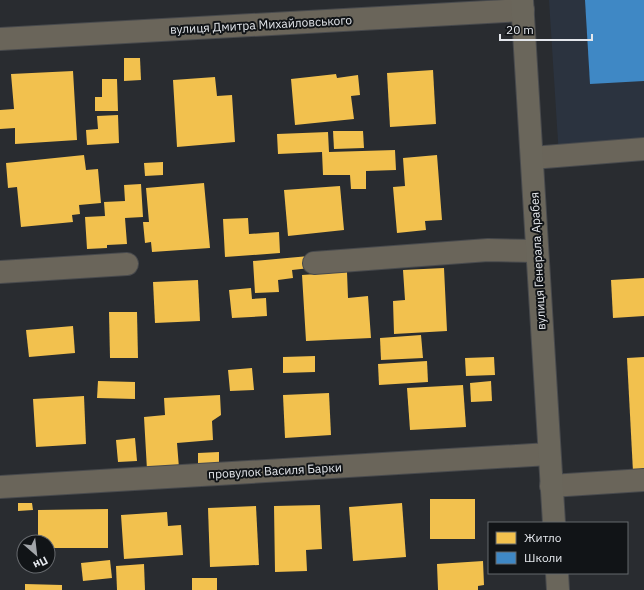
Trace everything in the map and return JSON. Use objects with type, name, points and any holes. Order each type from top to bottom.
[{"type":"main road","name":"вулиця Генерала Арабея","points":[[522,5],[554,522]]},
{"type":"main road","points":[[557,574],[558,590]]},
{"type":"street","name":"вулиця Дмитра Михайловського","points":[[0,39],[522,5]]},
{"type":"street","points":[[532,158],[644,149]]},
{"type":"street","points":[[314,263],[488,250],[537,251]]},
{"type":"street","points":[[0,272],[127,264]]},
{"type":"street","name":"провулок Василя Барки","points":[[0,487],[549,454]]},
{"type":"street","points":[[551,486],[644,480]]},
{"type":"shaded area","points":[[549,0],[644,0],[644,149],[559,157]]},
{"type":"building: Житло","points":[[124,58],[140,58],[141,80],[124,81]]},
{"type":"building: Житло","points":[[433,70],[436,124],[390,127],[387,73]]},
{"type":"building: Житло","points":[[73,71],[77,140],[15,144],[15,128],[0,129],[0,110],[14,109],[11,74]]},
{"type":"building: Житло","points":[[336,74],[337,78],[358,75],[360,95],[351,96],[354,119],[295,125],[291,79]]},
{"type":"building: Житло","points":[[215,77],[217,96],[232,95],[235,142],[177,147],[173,80]]},
{"type":"building: Житло","points":[[102,79],[117,79],[118,111],[95,111],[95,97],[102,97]]},
{"type":"building: Житло","points":[[118,115],[119,143],[87,145],[86,130],[98,129],[97,116]]},
{"type":"building: Житло","points":[[333,131],[363,131],[364,148],[334,149]]},
{"type":"building: Житло","points":[[328,132],[329,152],[395,150],[396,170],[366,171],[366,189],[351,189],[350,175],[323,175],[322,152],[278,154],[277,134]]},
{"type":"building: Житло","points":[[84,155],[86,170],[98,169],[101,203],[79,205],[80,214],[72,215],[73,222],[21,227],[17,187],[8,188],[6,163]]},
{"type":"building: Житло","points":[[437,155],[442,220],[425,221],[426,230],[397,233],[393,187],[405,186],[403,158]]},
{"type":"building: Житло","points":[[163,162],[163,175],[145,176],[144,163]]},
{"type":"building: Житло","points":[[204,183],[210,248],[152,252],[151,242],[145,243],[143,222],[149,222],[146,188]]},
{"type":"building: Житло","points":[[141,184],[143,217],[125,218],[127,244],[107,245],[107,248],[87,249],[85,217],[105,216],[104,202],[125,201],[124,185]]},
{"type":"building: Житло","points":[[340,186],[344,230],[288,236],[284,190]]},
{"type":"building: Житло","points":[[248,218],[249,234],[279,232],[280,253],[225,257],[223,219]]},
{"type":"building: Житло","points":[[309,256],[310,268],[292,270],[293,278],[278,280],[279,292],[255,293],[253,261]]},
{"type":"building: Житло","points":[[444,268],[447,331],[394,334],[393,301],[405,300],[403,270]]},
{"type":"building: Житло","points":[[347,272],[348,298],[368,296],[371,338],[306,341],[302,275]]},
{"type":"building: Житло","points":[[644,278],[644,316],[613,318],[611,280]]},
{"type":"building: Житло","points":[[198,280],[200,321],[155,323],[153,282]]},
{"type":"building: Житло","points":[[251,288],[252,299],[266,298],[267,316],[232,318],[229,290]]},
{"type":"building: Житло","points":[[109,312],[137,312],[138,358],[110,358]]},
{"type":"building: Житло","points":[[73,326],[75,353],[29,357],[26,330]]},
{"type":"building: Житло","points":[[421,335],[423,358],[381,360],[380,338]]},
{"type":"building: Житло","points":[[315,356],[315,372],[283,373],[283,357]]},
{"type":"building: Житло","points":[[494,357],[495,375],[466,376],[465,358]]},
{"type":"building: Житло","points":[[644,357],[644,472],[633,472],[627,358]]},
{"type":"building: Житло","points":[[427,361],[428,382],[379,385],[378,364]]},
{"type":"building: Житло","points":[[252,368],[254,390],[230,391],[228,370]]},
{"type":"building: Житло","points":[[98,381],[135,382],[135,399],[97,398]]},
{"type":"building: Житло","points":[[491,381],[492,401],[471,402],[470,383]]},
{"type":"building: Житло","points":[[463,385],[466,427],[410,430],[407,388]]},
{"type":"building: Житло","points":[[329,393],[331,435],[285,438],[283,395]]},
{"type":"building: Житло","points":[[220,395],[221,415],[212,421],[213,440],[177,443],[179,468],[147,470],[144,417],[165,415],[164,398]]},
{"type":"building: Житло","points":[[84,396],[86,444],[36,447],[33,399]]},
{"type":"building: Житло","points":[[135,438],[137,461],[118,462],[116,440]]},
{"type":"building: Житло","points":[[219,452],[219,467],[198,467],[198,453]]},
{"type":"building: Житло","points":[[430,499],[475,499],[475,539],[430,539]]},
{"type":"building: Житло","points":[[18,503],[32,503],[33,510],[18,511]]},
{"type":"building: Житло","points":[[402,503],[406,557],[353,561],[349,507]]},
{"type":"building: Житло","points":[[320,505],[322,549],[306,550],[307,571],[275,572],[274,506]]},
{"type":"building: Житло","points":[[256,506],[259,565],[210,567],[208,508]]},
{"type":"building: Житло","points":[[108,509],[108,548],[56,548],[56,534],[38,534],[38,510]]},
{"type":"building: Житло","points":[[167,512],[168,526],[181,525],[183,555],[124,559],[121,515]]},
{"type":"building: Житло","points":[[110,560],[112,578],[83,581],[81,563]]},
{"type":"building: Житло","points":[[483,561],[484,585],[478,586],[478,590],[438,590],[437,564]]},
{"type":"building: Житло","points":[[144,564],[145,590],[117,590],[116,566]]},
{"type":"building: Житло","points":[[192,578],[217,578],[217,590],[192,590]]},
{"type":"building: Житло","points":[[25,584],[62,585],[62,590],[25,590]]},
{"type":"building: Школи","points":[[585,0],[644,0],[644,81],[590,84]]}]
